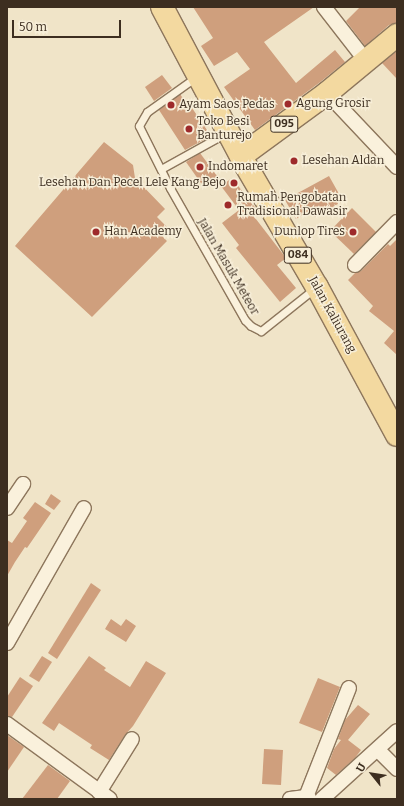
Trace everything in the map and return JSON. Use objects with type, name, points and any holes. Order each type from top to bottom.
[{"type":"main road","name":"Jalan Kaliurang","points":[[162,7],[241,156],[317,287],[397,435]]},
{"type":"main road","name":"095","points":[[241,156],[327,93],[397,35]]},
{"type":"street","points":[[331,9],[366,61]]},
{"type":"street","points":[[327,93],[397,167]]},
{"type":"street","points":[[354,264],[397,222]]},
{"type":"street","points":[[7,508],[23,484]]},
{"type":"street","points":[[7,643],[84,508]]},
{"type":"street","points":[[290,799],[308,798],[349,688]]},
{"type":"street","points":[[7,724],[104,795],[132,739]]},
{"type":"street","points":[[322,799],[378,750],[397,731]]},
{"type":"street","points":[[378,750],[397,769]]},
{"type":"lane","points":[[198,76],[147,112],[140,122],[139,126],[161,169],[228,132]]},
{"type":"lane","name":"Jalan Masuk Meteor","points":[[161,169],[170,188],[245,320],[251,326],[261,331],[317,287]]},
{"type":"building","points":[[193,7],[314,7],[264,42],[296,83],[335,50],[345,62],[255,130],[224,87],[250,69],[237,52],[214,66],[201,46],[213,38]]},
{"type":"building","points":[[360,7],[397,7],[397,23],[389,25],[365,46],[346,21]]},
{"type":"building","points":[[397,51],[397,79],[382,63]]},
{"type":"building","points":[[162,75],[172,88],[154,101],[145,87]]},
{"type":"building","name":"Toko Besi Banturejo","points":[[180,94],[188,106],[190,105],[211,136],[185,150],[159,110]]},
{"type":"building","name":"Han Academy","points":[[104,142],[133,165],[135,178],[165,209],[157,217],[168,228],[161,235],[167,241],[92,317],[15,246]]},
{"type":"building","name":"Indomaret","points":[[200,153],[217,176],[203,186],[186,162]]},
{"type":"building","points":[[329,176],[343,201],[315,217],[311,210],[296,219],[285,200]]},
{"type":"building","points":[[232,178],[257,210],[252,214],[286,258],[277,265],[296,288],[280,302],[236,248],[239,245],[222,223],[239,210],[221,186]]},
{"type":"building","name":"Dunlop Tires","points":[[352,208],[376,232],[354,254],[330,231]]},
{"type":"building","points":[[397,239],[397,355],[384,343],[394,331],[369,311],[373,306],[348,280],[355,273],[361,271],[388,244],[390,246]]},
{"type":"building","points":[[51,494],[61,501],[54,510],[45,504]]},
{"type":"building","points":[[35,502],[51,513],[27,548],[25,547],[7,576],[7,540],[12,543],[27,521],[23,518]]},
{"type":"building","points":[[91,583],[101,590],[57,659],[48,653]]},
{"type":"building","points":[[111,619],[121,626],[126,619],[136,626],[126,642],[105,629]]},
{"type":"building","points":[[42,656],[52,662],[39,682],[29,676]]},
{"type":"building","points":[[89,656],[106,668],[104,670],[130,687],[146,661],[166,673],[133,726],[125,735],[109,760],[90,748],[92,745],[59,723],[54,731],[42,723]]},
{"type":"building","points":[[20,677],[33,686],[12,717],[7,716],[7,697]]},
{"type":"building","points":[[318,678],[340,687],[322,732],[299,723]]},
{"type":"building","points":[[358,705],[370,714],[348,740],[361,750],[355,758],[336,775],[327,768],[334,749],[341,740],[338,739],[345,720]]},
{"type":"building","points":[[7,735],[24,747],[7,772]]},
{"type":"building","points":[[264,749],[283,750],[281,785],[262,784]]},
{"type":"building","points":[[48,765],[70,781],[57,799],[22,799]]},
{"type":"place","name":"Agung Grosir","points":[[288,104]]},
{"type":"place","name":"Ayam Saos Pedas","points":[[171,105]]},
{"type":"place","name":"Toko Besi Banturejo","points":[[189,129]]},
{"type":"place","name":"Lesehan Aldan","points":[[294,161]]},
{"type":"place","name":"Indomaret","points":[[200,167]]},
{"type":"place","name":"Lesehan Dan Pecel Lele Kang Bejo","points":[[234,183]]},
{"type":"place","name":"Rumah Pengobatan Tradisional Dawasir","points":[[228,205]]},
{"type":"place","name":"Han Academy","points":[[96,232]]},
{"type":"place","name":"Dunlop Tires","points":[[353,232]]}]
